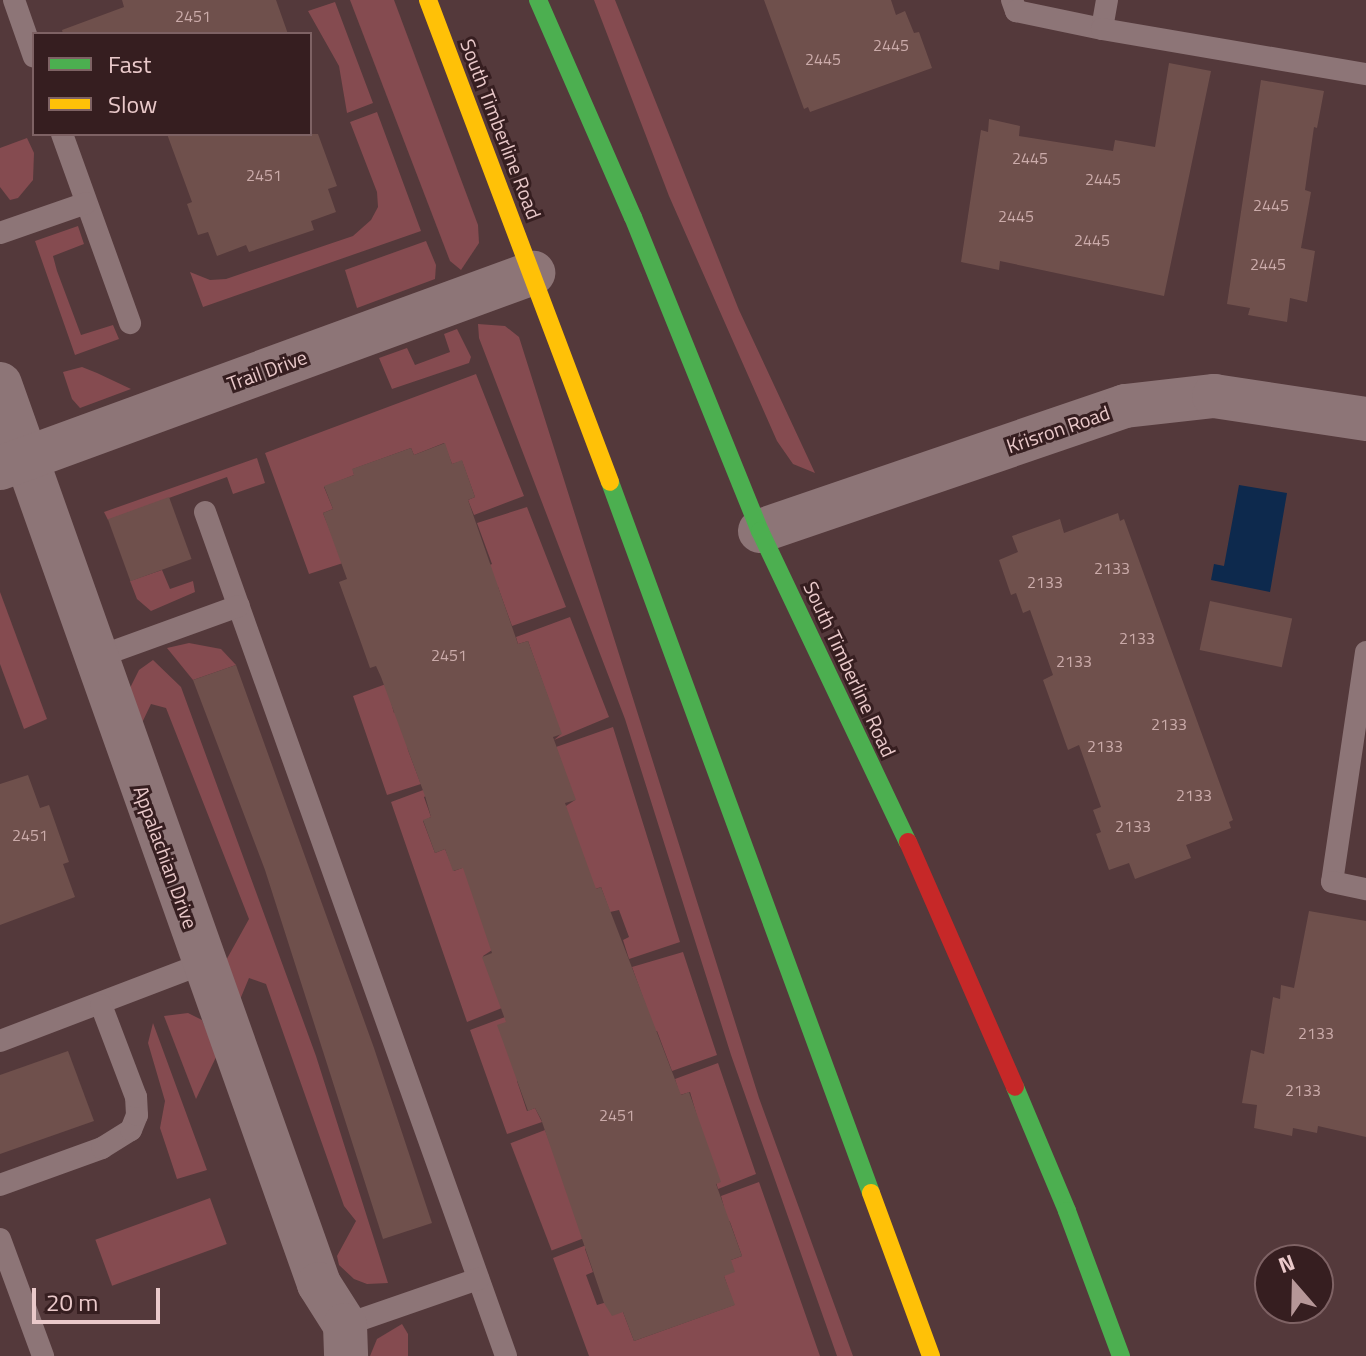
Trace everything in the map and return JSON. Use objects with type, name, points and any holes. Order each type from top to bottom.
[{"type":"main road","name":"South Timberline Road","points":[[428,0],[533,273],[931,1356]]},
{"type":"main road","name":"South Timberline Road","points":[[538,0],[633,217],[760,531],[944,918],[1067,1211],[1121,1356]]},
{"type":"street","name":"Trail Drive","points":[[13,464],[533,273]]},
{"type":"street","name":"Appalachian Drive","points":[[0,384],[13,464],[95,658],[319,1284],[345,1340]]},
{"type":"street","name":"Krisron Road","points":[[760,531],[1125,406],[1214,396],[1366,419]]},
{"type":"lane","points":[[14,0],[32,51]]},
{"type":"lane","points":[[1012,0],[1016,11],[1102,29],[1366,74]]},
{"type":"lane","points":[[1102,29],[1107,0]]},
{"type":"lane","points":[[63,136],[130,323]]},
{"type":"lane","points":[[0,233],[86,203]]},
{"type":"lane","points":[[205,512],[506,1356]]},
{"type":"lane","points":[[95,658],[239,606]]},
{"type":"lane","points":[[1366,652],[1358,760],[1332,882],[1366,889]]},
{"type":"lane","points":[[0,1041],[101,1005],[204,963]]},
{"type":"lane","points":[[0,1185],[102,1148],[131,1130],[137,1115],[136,1097],[101,1005]]},
{"type":"lane","points":[[0,1239],[43,1356]]},
{"type":"lane","points":[[345,1340],[478,1279]]},
{"type":"shaded area","points":[[350,0],[394,0],[478,225],[479,243],[461,270],[450,261]]},
{"type":"shaded area","points":[[594,0],[615,0],[739,310],[815,473],[793,464],[777,441],[669,196]]},
{"type":"shaded area","points":[[335,2],[373,103],[347,113],[339,66],[308,11]]},
{"type":"shaded area","points":[[377,112],[421,231],[203,307],[190,272],[210,280],[226,279],[353,236],[371,220],[378,207],[377,192],[350,122]]},
{"type":"shaded area","points":[[27,138],[34,153],[33,180],[18,198],[10,200],[0,187],[0,148]]},
{"type":"shaded area","points":[[78,226],[84,244],[53,256],[57,271],[81,335],[113,325],[119,339],[75,355],[35,241]]},
{"type":"shaded area","points":[[426,241],[436,265],[435,279],[357,308],[345,270]]},
{"type":"shaded area","points":[[478,324],[505,326],[519,337],[759,1098],[853,1356],[837,1356],[731,1055],[625,719],[479,338]]},
{"type":"shaded area","points":[[457,329],[471,357],[469,363],[392,389],[379,358],[407,348],[415,365],[450,352],[444,334]]},
{"type":"shaded area","points":[[82,367],[131,389],[80,408],[72,399],[63,372]]},
{"type":"shaded area","points":[[476,374],[524,496],[474,515],[468,500],[475,497],[462,461],[452,464],[444,443],[414,455],[411,448],[353,469],[354,475],[324,487],[333,509],[323,513],[343,563],[309,574],[265,453]]},
{"type":"shaded area","points":[[257,458],[265,483],[233,494],[227,477],[108,520],[104,512]]},
{"type":"shaded area","points":[[527,507],[566,607],[512,626],[498,587],[483,568],[492,564],[477,523]]},
{"type":"shaded area","points":[[162,570],[170,589],[193,581],[195,592],[151,611],[137,599],[130,581]]},
{"type":"shaded area","points":[[0,592],[47,719],[24,729],[0,664]]},
{"type":"shaded area","points":[[570,617],[609,717],[554,740],[561,734],[528,641],[518,644],[516,637]]},
{"type":"shaded area","points":[[189,643],[221,649],[236,665],[193,680],[167,648]]},
{"type":"shaded area","points":[[153,660],[181,687],[316,1056],[388,1283],[367,1284],[354,1279],[339,1265],[337,1256],[356,1221],[344,1206],[266,984],[249,978],[239,1002],[224,964],[249,919],[166,708],[151,704],[140,727],[130,688],[139,670]]},
{"type":"shaded area","points":[[386,684],[394,713],[401,711],[408,750],[420,782],[424,783],[387,795],[353,696]]},
{"type":"shaded area","points":[[613,727],[680,942],[629,959],[623,940],[629,937],[619,910],[610,912],[601,887],[571,898],[483,956],[502,1008],[467,1022],[391,802],[426,789],[428,795],[424,797],[431,817],[423,821],[435,853],[445,849],[454,871],[484,860],[575,800],[556,747]]},
{"type":"shaded area","points":[[683,952],[717,1055],[672,1071],[657,1031],[647,1034],[646,1006],[632,967]]},
{"type":"shaded area","points":[[188,1013],[202,1020],[217,1055],[196,1099],[164,1016]]},
{"type":"shaded area","points":[[505,1017],[527,1077],[517,1081],[527,1111],[535,1108],[542,1122],[507,1134],[470,1030]]},
{"type":"shaded area","points":[[153,1023],[207,1170],[177,1179],[160,1128],[165,1101],[148,1043]]},
{"type":"shaded area","points":[[718,1063],[756,1174],[718,1189],[690,1092],[680,1095],[675,1079]]},
{"type":"shaded area","points":[[545,1130],[586,1237],[552,1251],[510,1143]]},
{"type":"shaded area","points":[[759,1182],[820,1356],[589,1356],[553,1258],[589,1244],[585,1249],[593,1272],[586,1275],[597,1305],[607,1302],[623,1312],[634,1341],[734,1305],[724,1276],[731,1260],[742,1256],[730,1222],[720,1209],[724,1207],[721,1196]]},
{"type":"shaded area","points":[[210,1198],[227,1244],[112,1286],[95,1240]]},
{"type":"shaded area","points":[[402,1324],[408,1334],[408,1356],[370,1356],[377,1339]]},
{"type":"water","points":[[1239,485],[1287,493],[1270,592],[1211,580],[1214,564],[1224,566]]},
{"type":"building","points":[[122,0],[276,0],[287,32],[62,32],[124,7]]},
{"type":"building","points":[[764,0],[891,0],[896,15],[905,11],[914,33],[919,32],[932,68],[810,112],[808,107],[804,109]]},
{"type":"building","points":[[1169,63],[1211,71],[1164,296],[1000,261],[999,270],[961,262],[981,130],[988,132],[989,119],[1020,126],[1019,136],[1113,151],[1115,140],[1155,147]]},
{"type":"building","points":[[1261,80],[1324,91],[1317,128],[1314,127],[1305,190],[1311,192],[1301,248],[1315,251],[1307,302],[1290,298],[1287,322],[1248,315],[1250,308],[1227,304]]},
{"type":"building","points":[[318,134],[337,186],[328,189],[336,212],[311,221],[314,230],[249,252],[246,245],[217,256],[208,232],[198,235],[187,204],[192,202],[168,136]]},
{"type":"building","points":[[445,443],[452,464],[462,460],[475,497],[468,500],[518,644],[528,641],[562,734],[553,737],[576,800],[565,803],[596,889],[601,887],[681,1095],[689,1092],[721,1182],[716,1184],[742,1256],[731,1260],[735,1272],[724,1276],[735,1305],[634,1341],[623,1312],[612,1316],[604,1303],[541,1119],[535,1108],[528,1111],[497,1025],[506,1022],[482,957],[492,953],[463,868],[453,871],[445,849],[435,853],[423,820],[431,817],[425,796],[381,677],[376,666],[370,668],[339,582],[347,579],[323,513],[333,509],[324,486],[354,475],[352,469],[411,448],[414,455]]},
{"type":"building","points":[[169,497],[192,559],[130,581],[108,519]]},
{"type":"building","points":[[1118,513],[1120,521],[1124,519],[1233,820],[1229,822],[1231,828],[1186,845],[1191,858],[1135,879],[1129,863],[1109,870],[1096,834],[1101,832],[1093,810],[1101,807],[1079,745],[1068,750],[1043,680],[1053,675],[1030,610],[1023,613],[1016,593],[1011,595],[999,560],[1018,552],[1012,536],[1060,519],[1064,533]]},
{"type":"building","points":[[1210,601],[1292,618],[1282,667],[1200,650]]},
{"type":"building","points":[[236,665],[374,1048],[432,1223],[383,1239],[265,870],[193,680]]},
{"type":"building","points":[[28,775],[40,808],[49,805],[69,862],[63,864],[75,897],[0,925],[0,784]]},
{"type":"building","points":[[1309,911],[1366,921],[1366,1137],[1318,1126],[1317,1133],[1293,1128],[1292,1136],[1254,1128],[1257,1105],[1242,1103],[1251,1050],[1264,1054],[1273,997],[1280,999],[1281,985],[1294,988]]},
{"type":"building","points":[[68,1051],[94,1121],[0,1154],[0,1075]]},
{"type":"traffic: fast","points":[[538,0],[633,217],[760,531],[908,842]]},
{"type":"traffic: fast","points":[[610,482],[871,1193]]},
{"type":"traffic: fast","points":[[1015,1087],[1067,1211],[1121,1356]]},
{"type":"traffic: slow","points":[[428,0],[610,482]]},
{"type":"traffic: slow","points":[[871,1193],[931,1356]]},
{"type":"traffic: jam","points":[[908,842],[1015,1087]]}]
